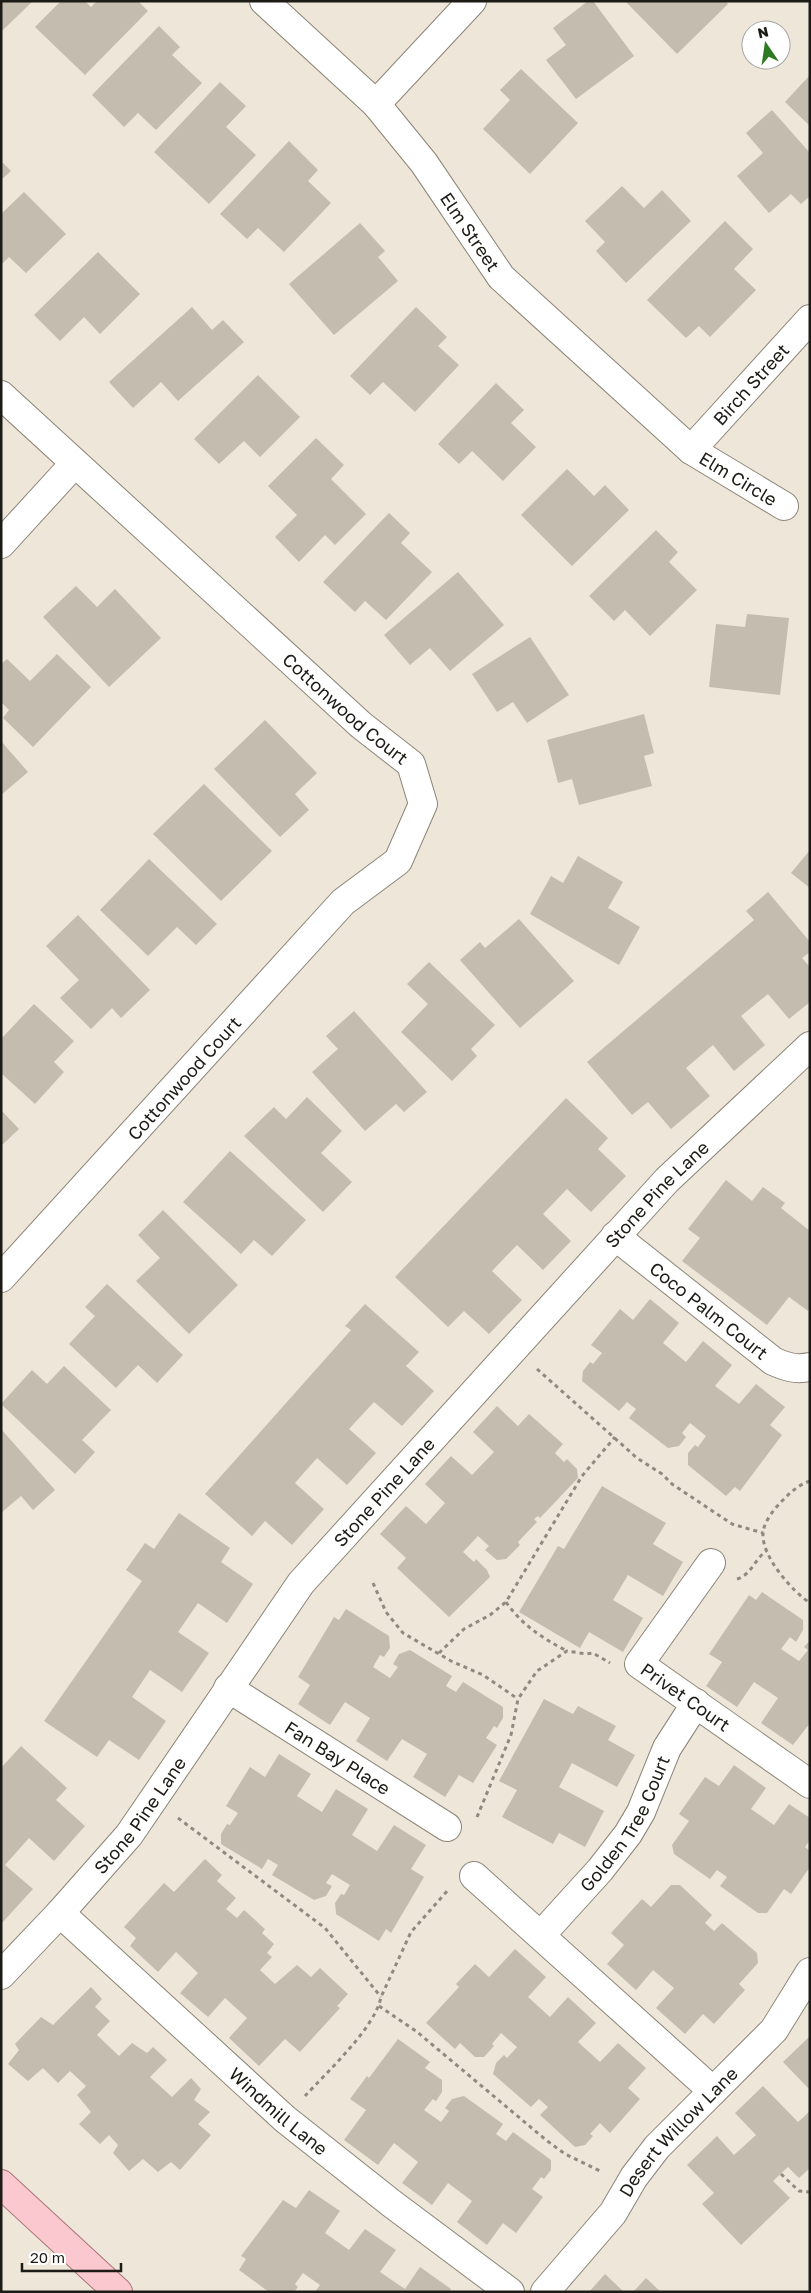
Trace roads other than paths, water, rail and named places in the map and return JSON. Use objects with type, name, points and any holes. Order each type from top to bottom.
[{"type":"main road","points":[[1,2184],[118,2292]]},
{"type":"street","name":"Elm Street","points":[[264,1],[376,104],[424,163],[500,277],[691,450]]},
{"type":"street","points":[[376,104],[472,1]]},
{"type":"street","name":"Birch Street","points":[[691,450],[810,319]]},
{"type":"street","name":"Cottonwood Court","points":[[1,396],[361,725],[411,764],[423,804],[398,861],[343,902],[1,1278]]},
{"type":"street","name":"Elm Circle","points":[[691,450],[784,506]]},
{"type":"street","points":[[1,544],[75,463]]},
{"type":"street","name":"Stone Pine Lane","points":[[1,1975],[60,1913],[129,1835],[300,1583],[668,1180],[810,1046]]},
{"type":"street","name":"Coco Palm Court","points":[[615,1236],[773,1361],[786,1367],[799,1369],[810,1367]]},
{"type":"street","name":"Privet Court","points":[[711,1563],[639,1664],[810,1784]]},
{"type":"street","name":"Fan Bay Place","points":[[228,1688],[447,1826]]},
{"type":"street","name":"Golden Tree Court","points":[[541,1935],[600,1870],[628,1834],[641,1812],[667,1748],[696,1703]]},
{"type":"street","points":[[474,1876],[713,2091]]},
{"type":"street","name":"Windmill Lane","points":[[60,1913],[285,2119],[391,2203],[510,2292]]},
{"type":"street","name":"Desert Willow Lane","points":[[545,2292],[613,2212],[657,2146],[774,2030],[810,1972]]}]
